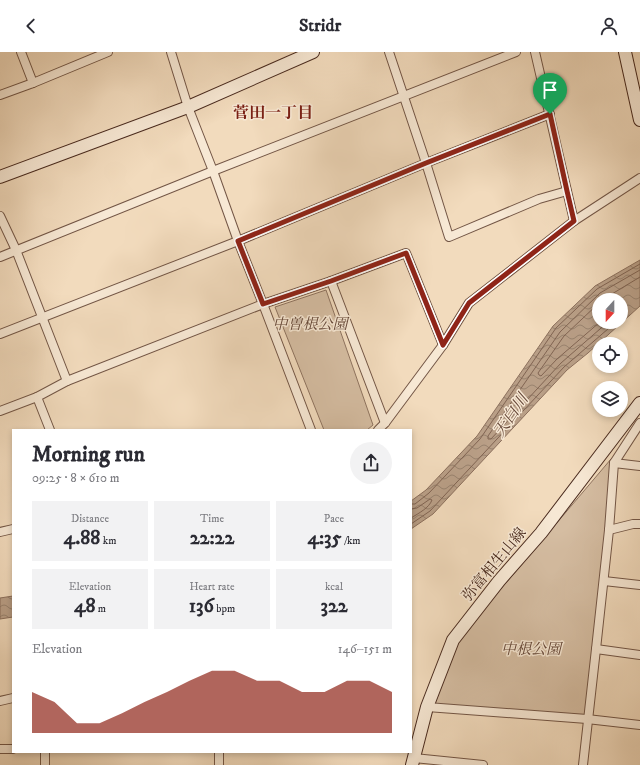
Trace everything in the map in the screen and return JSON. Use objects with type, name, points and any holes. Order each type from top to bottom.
[{"type":"street","points":[[21,52],[33,83]]},
{"type":"street","points":[[0,95],[108,52]]},
{"type":"street","points":[[172,52],[188,107],[238,241],[312,429]]},
{"type":"street","points":[[0,177],[188,107],[313,52]]},
{"type":"street","points":[[389,52],[426,163],[448,237],[539,200],[567,191]]},
{"type":"street","points":[[0,257],[213,171],[516,52]]},
{"type":"street","points":[[535,52],[574,221]]},
{"type":"street","points":[[626,52],[640,120]]},
{"type":"street","points":[[0,334],[238,241],[426,163],[550,114]]},
{"type":"street","points":[[379,429],[443,345],[469,303],[574,221],[640,178]]},
{"type":"street","points":[[0,216],[16,250],[67,381]]},
{"type":"street","points":[[0,411],[37,397],[67,381],[263,304],[406,253],[443,345]]},
{"type":"street","points":[[331,281],[385,423]]},
{"type":"street","points":[[37,397],[50,429]]},
{"type":"street","name":"弥富相生山線","points":[[413,754],[427,707],[453,640],[499,581],[541,533],[640,403]]},
{"type":"street","points":[[583,765],[587,719],[604,581],[614,463],[640,423]]},
{"type":"street","points":[[614,463],[640,466]]},
{"type":"street","points":[[609,530],[633,524],[640,524]]},
{"type":"street","points":[[0,532],[12,530]]},
{"type":"street","points":[[604,581],[640,585]]},
{"type":"street","points":[[596,649],[640,655]]},
{"type":"street","points":[[0,701],[12,698]]},
{"type":"street","points":[[427,707],[587,719],[640,725]]},
{"type":"street","points":[[0,749],[12,749]]},
{"type":"street","points":[[45,753],[45,765]]},
{"type":"street","points":[[219,753],[219,765]]},
{"type":"street","points":[[413,754],[483,765]]},
{"type":"green space","name":"中曽根公園","points":[[326,290],[373,425],[368,429],[324,429],[275,307]]},
{"type":"green space","name":"中根公園","points":[[611,459],[607,527],[586,716],[432,705],[455,643]]},
{"type":"water","name":"天白川","points":[[640,260],[640,306],[628,317],[628,293],[592,293],[592,329],[615,329],[606,337],[592,337],[592,349],[567,370],[433,514],[412,528],[412,500],[426,490],[477,436],[553,326],[595,286]]},
{"type":"water","points":[[12,596],[12,617],[0,619],[0,598]]},
{"type":"district","name":"菅田一丁目","points":[[273,112]]},
{"type":"route","points":[[550,114],[574,221],[469,303],[443,345],[406,253],[263,304],[238,241],[426,163],[550,114]]}]
